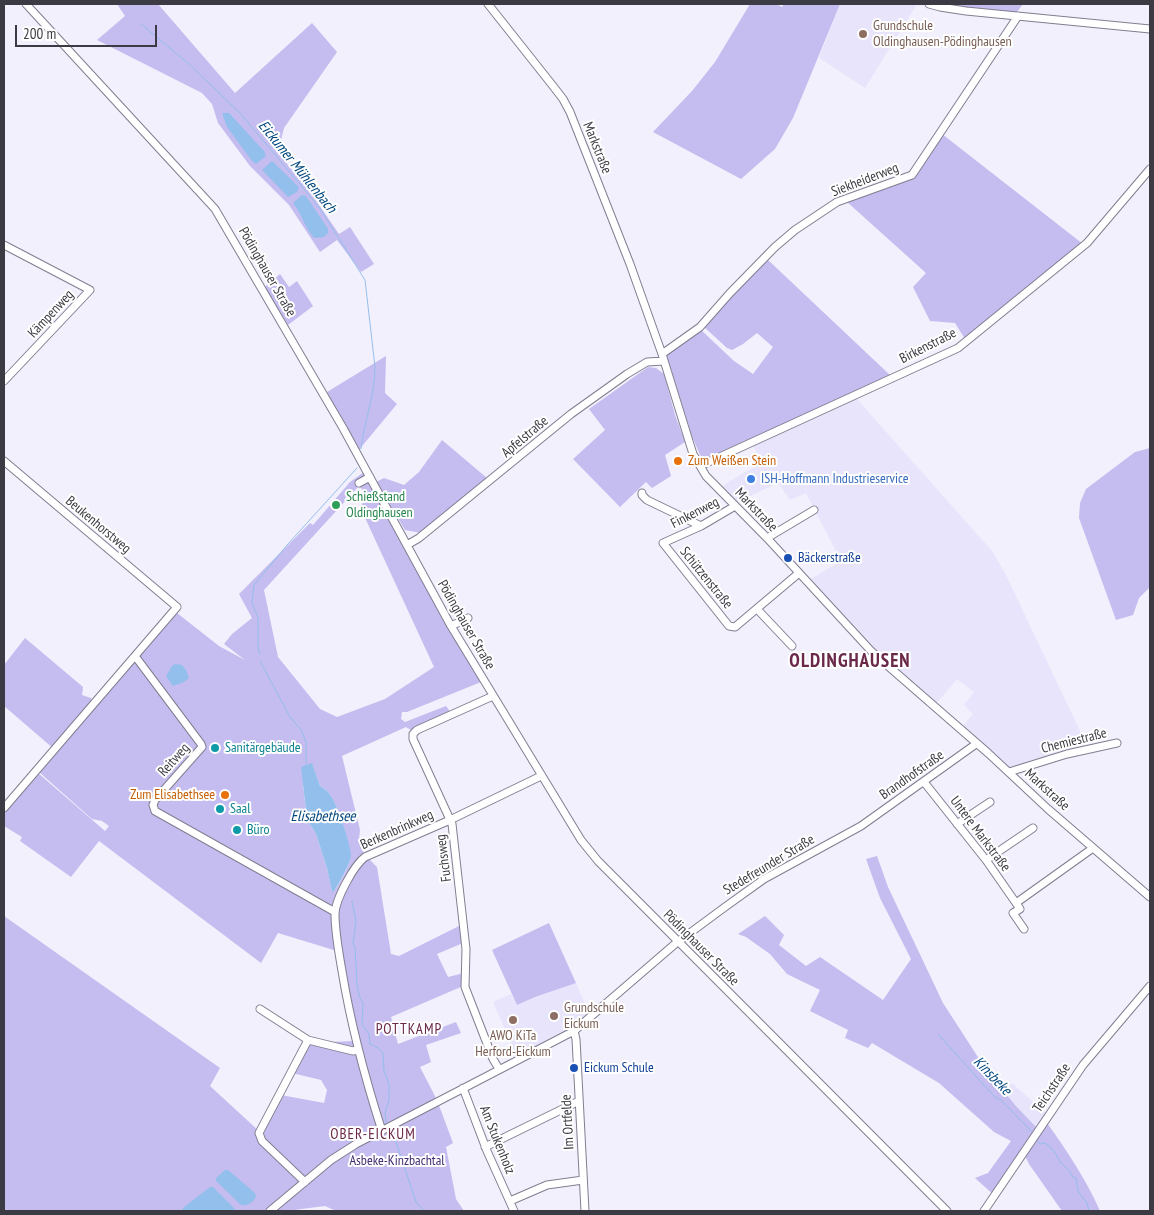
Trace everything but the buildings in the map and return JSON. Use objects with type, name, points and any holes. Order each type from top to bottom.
[{"type":"street","name":"Pödinghauser Straße","points":[[26,4],[215,209],[370,476],[451,626],[576,834],[592,854],[678,942],[947,1211]]},
{"type":"street","name":"Markstraße","points":[[488,4],[554,86],[570,112],[630,264],[663,357],[693,454],[710,480],[767,538],[872,652],[1150,897]]},
{"type":"street","points":[[929,4],[966,11],[1150,29]]},
{"type":"street","name":"Siekheiderweg","points":[[663,357],[700,327],[775,247],[795,230],[837,202],[912,174],[1018,16]]},
{"type":"street","name":"Birkenstraße","points":[[700,466],[958,348],[1087,243],[1150,169]]},
{"type":"street","name":"Kämpenweg","points":[[4,245],[90,290],[4,381]]},
{"type":"street","name":"Apfelstraße","points":[[407,544],[426,532],[571,414],[627,374],[647,362],[663,357]]},
{"type":"street","name":"Beukenhorstweg","points":[[4,461],[177,607],[135,656]]},
{"type":"street","points":[[359,483],[370,476]]},
{"type":"street","points":[[642,492],[642,495],[647,500],[701,526]]},
{"type":"street","name":"Finkenweg","points":[[665,542],[701,526],[735,506]]},
{"type":"street","points":[[767,538],[814,510]]},
{"type":"street","name":"Schützenstraße","points":[[665,542],[664,546],[729,626],[733,628],[757,609]]},
{"type":"street","points":[[792,646],[757,609],[799,574]]},
{"type":"street","points":[[451,626],[468,618]]},
{"type":"street","points":[[4,808],[135,656]]},
{"type":"street","name":"Reitweg","points":[[135,656],[202,747],[155,800],[153,805],[155,811],[335,912]]},
{"type":"street","name":"Fuchsweg","points":[[493,696],[417,730],[413,734],[416,748],[450,820],[465,944],[465,986],[499,1070]]},
{"type":"street","name":"Chemiestraße","points":[[1009,772],[1067,754],[1118,743]]},
{"type":"street","name":"Brandhofstraße","points":[[861,826],[976,744]]},
{"type":"street","name":"Berkenbrinkweg","points":[[382,1131],[357,1050],[344,979],[335,912],[346,883],[361,859],[450,820],[541,776]]},
{"type":"street","name":"Untere Markstraße","points":[[924,782],[986,860],[1020,908],[1013,913],[1024,929]]},
{"type":"street","points":[[958,824],[990,802]]},
{"type":"street","name":"Stedefreunder Straße","points":[[270,1211],[341,1154],[574,1031],[678,942],[725,907],[764,880],[861,826]]},
{"type":"street","points":[[986,860],[1033,828]]},
{"type":"street","points":[[1016,903],[1093,848]]},
{"type":"street","name":"Teichstraße","points":[[984,1211],[1083,1065],[1150,986]]},
{"type":"street","points":[[260,1009],[308,1040],[353,1051],[357,1050]]},
{"type":"street","name":"Im Ortfelde","points":[[574,1031],[576,1039],[585,1211]]},
{"type":"street","points":[[304,1182],[265,1144],[260,1138],[259,1133],[308,1040]]},
{"type":"street","name":"Am Stukenholz","points":[[463,1088],[485,1147],[514,1211]]},
{"type":"street","points":[[485,1147],[579,1101]]},
{"type":"street","points":[[510,1201],[547,1185],[583,1180]]},
{"type":"shaded area","name":"Grundschule Oldinghausen-Pödinghausen","points":[[840,4],[917,4],[865,88],[819,58]]},
{"type":"shaded area","points":[[856,398],[992,551],[1005,573],[1080,731],[1084,749],[1014,769],[1009,768],[962,727],[973,714],[964,705],[974,692],[957,679],[935,705],[885,661],[809,580],[841,561],[806,493],[790,500],[778,483],[738,502],[722,486],[764,463],[751,444]]},
{"type":"shaded area","name":"Grundschule Eickum","points":[[576,983],[589,1013],[574,1027],[517,1057],[493,1002],[511,994],[517,1005]]},
{"type":"shaded area","points":[[1012,1083],[1048,1115],[1038,1129],[1004,1091]]},
{"type":"green space","points":[[117,4],[158,4],[235,93],[312,23],[337,52],[284,128],[278,153],[308,189],[339,234],[350,227],[374,264],[361,272],[337,240],[320,252],[289,205],[250,166],[218,123],[212,104],[202,93],[97,40],[125,16]]},
{"type":"green space","points":[[750,4],[776,4],[782,7],[784,4],[840,4],[793,118],[775,149],[741,179],[653,132],[692,91],[715,62]]},
{"type":"green space","points":[[940,4],[1023,4],[1017,12],[970,9]]},
{"type":"green space","points":[[942,134],[1083,244],[965,339],[955,323],[930,321],[913,287],[926,273],[846,201],[911,178]]},
{"type":"green space","points":[[767,259],[891,376],[705,459],[700,455],[692,436],[666,353],[700,329],[734,361],[753,374],[773,347],[757,333],[732,350],[727,348],[703,326]]},
{"type":"green space","points":[[280,274],[289,287],[297,281],[313,306],[288,325],[265,287]]},
{"type":"green space","points":[[386,356],[385,393],[397,404],[358,451],[327,392]]},
{"type":"green space","points":[[648,367],[656,368],[664,374],[675,415],[685,442],[665,455],[671,476],[652,488],[646,482],[620,507],[573,459],[605,430],[589,409]]},
{"type":"green space","points":[[442,440],[487,478],[421,533],[405,530],[376,482],[384,478],[404,485],[419,472]]},
{"type":"green space","points":[[1150,448],[1150,587],[1139,598],[1133,615],[1116,620],[1079,518],[1080,503],[1086,489],[1135,452]]},
{"type":"green space","name":"Asbeke-Kinzbachtal","points":[[364,472],[481,682],[407,712],[402,712],[401,719],[405,722],[446,706],[451,713],[411,730],[406,727],[342,756],[360,830],[359,839],[364,854],[377,867],[391,954],[399,956],[461,925],[463,943],[437,954],[448,977],[464,973],[463,986],[391,1017],[398,1044],[456,1022],[461,1033],[426,1045],[431,1062],[420,1067],[437,1100],[453,1143],[446,1147],[456,1199],[464,1211],[336,1211],[325,1206],[286,1211],[4,1211],[4,916],[220,1068],[210,1086],[260,1132],[281,1095],[324,1103],[327,1090],[321,1080],[292,1073],[309,1043],[353,1041],[337,951],[278,933],[261,963],[99,841],[71,877],[20,841],[22,837],[4,826],[4,813],[38,773],[105,831],[109,826],[102,821],[92,819],[39,772],[177,613],[219,646],[245,660],[224,644],[232,634],[252,618],[239,594],[310,523],[313,525],[350,482]],"holes":[[[359,486],[365,492],[361,509],[434,667],[385,699],[337,717],[320,709],[278,657],[264,590]],[[312,764],[320,786],[328,792],[336,806],[349,845],[349,862],[335,890],[332,891],[316,834],[307,819],[303,785]]]},
{"type":"green space","points":[[25,638],[83,687],[82,695],[91,698],[92,703],[54,749],[4,706],[4,665]]},
{"type":"green space","points":[[877,856],[888,887],[943,1003],[985,1068],[1015,1105],[1038,1129],[1045,1120],[1082,1176],[1100,1211],[1062,1211],[1024,1154],[995,1196],[975,1178],[988,1173],[1011,1141],[994,1132],[939,1083],[872,1043],[868,1048],[845,1038],[848,1030],[810,1011],[820,990],[787,974],[770,954],[746,937],[738,934],[765,916],[784,935],[779,945],[806,966],[820,957],[883,1000],[911,959],[880,898],[866,859]]},
{"type":"green space","points":[[549,923],[576,983],[517,1005],[492,950]]},
{"type":"water","points":[[222,113],[229,113],[264,151],[266,156],[256,164],[252,161],[227,127]]},
{"type":"water","points":[[272,161],[299,187],[297,192],[288,197],[262,170]]},
{"type":"water","points":[[302,195],[306,196],[328,229],[328,233],[324,237],[314,238],[293,203]]},
{"type":"water","points":[[175,664],[182,665],[189,678],[173,686],[166,676]]},
{"type":"water","name":"Elisabethsee","points":[[312,763],[320,786],[328,792],[336,805],[343,823],[351,855],[344,873],[332,892],[327,868],[316,834],[307,819],[301,767]]},
{"type":"water","points":[[225,1170],[228,1170],[255,1193],[256,1197],[251,1202],[241,1205],[216,1181],[216,1178]]},
{"type":"water","points":[[210,1187],[213,1187],[235,1209],[233,1211],[182,1211],[183,1208]]},
{"type":"waterway","name":"Eickumer Mühlenbach","points":[[141,24],[189,64],[240,113],[319,207],[365,280],[375,378],[361,449]]},
{"type":"waterway","name":"Eickumer Mühlenbach","points":[[260,654],[258,647],[258,618],[252,603],[254,585],[287,545],[357,468]]},
{"type":"waterway","name":"Eickumer Mühlenbach","points":[[260,661],[290,717],[301,730],[306,742],[306,765]]},
{"type":"waterway","name":"Eickumer Mühlenbach","points":[[352,901],[356,921],[353,944],[355,947],[357,984],[363,1004],[362,1025],[369,1034],[370,1044],[383,1053],[384,1071],[389,1084],[389,1100],[385,1113],[386,1122]]},
{"type":"waterway","name":"Kinsbeke","points":[[938,1034],[992,1094],[1001,1100],[1032,1132]]},
{"type":"waterway","name":"Eickumer Mühlenbach","points":[[390,1132],[395,1139],[416,1202],[424,1211]]},
{"type":"waterway","name":"Kinsbeke","points":[[1037,1141],[1040,1144],[1045,1143],[1049,1146],[1061,1163],[1076,1178],[1078,1191],[1087,1203],[1089,1211]]},
{"type":"place","name":"Grundschule Oldinghausen-Pödinghausen","points":[[863,34]]},
{"type":"place","name":"Zum Weißen Stein","points":[[678,461]]},
{"type":"place","name":"ISH-Hoffmann Industrieservice","points":[[751,479]]},
{"type":"place","name":"Schießstand Oldinghausen","points":[[336,505]]},
{"type":"place","name":"Bäckerstraße","points":[[788,558]]},
{"type":"place","name":"Sanitärgebäude","points":[[215,748]]},
{"type":"place","name":"Zum Elisabethsee","points":[[225,795]]},
{"type":"place","name":"Saal","points":[[220,809]]},
{"type":"place","name":"Büro","points":[[237,830]]},
{"type":"place","name":"Grundschule Eickum","points":[[554,1016]]},
{"type":"place","name":"AWO KiTa Herford-Eickum","points":[[513,1020]]},
{"type":"place","name":"Eickum Schule","points":[[574,1068]]},
{"type":"district","name":"OLDINGHAUSEN","points":[[850,662]]},
{"type":"district","name":"POTTKAMP","points":[[409,1030]]},
{"type":"district","name":"OBER-EICKUM","points":[[373,1135]]}]
